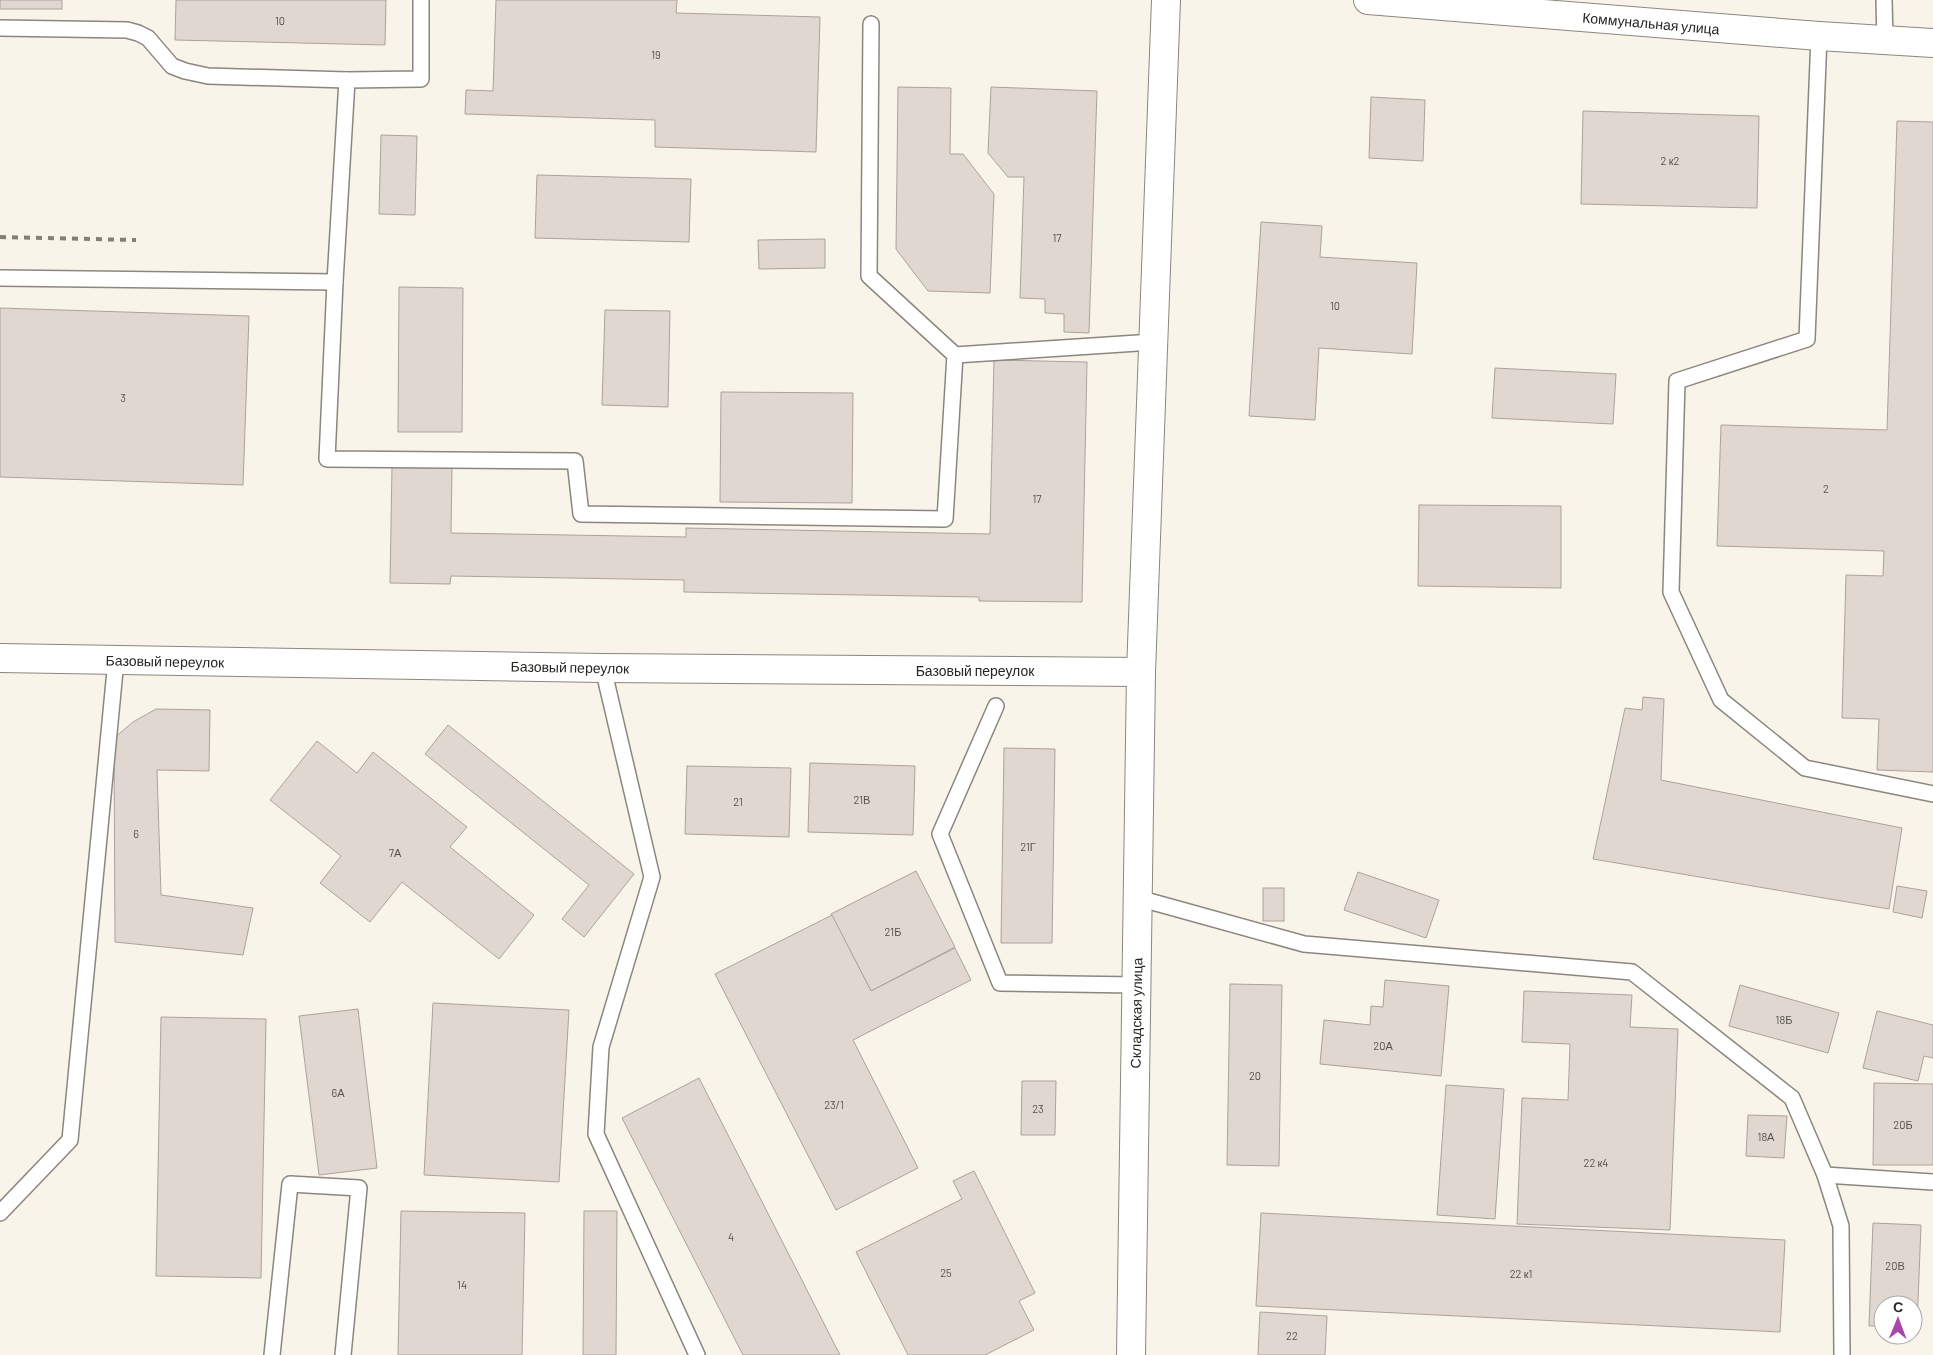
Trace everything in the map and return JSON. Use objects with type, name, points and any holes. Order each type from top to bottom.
[{"type":"street","name":"Складская улица","points":[[1131,1355],[1141,672],[1166,0]]},
{"type":"street","name":"Коммунальная улица","points":[[1368,0],[1933,44]]},
{"type":"street","name":"Базовый переулок","points":[[0,658],[603,668],[1141,672]]},
{"type":"lane","points":[[0,28],[127,30],[148,38],[156,45],[168,62],[185,72],[208,76],[347,80],[421,79],[421,0]]},
{"type":"lane","points":[[1884,0],[1885,40]]},
{"type":"lane","points":[[871,24],[869,276],[955,355],[1153,342]]},
{"type":"lane","points":[[1819,36],[1808,339],[1678,382],[1671,592],[1721,700],[1805,768],[1933,794]]},
{"type":"lane","points":[[347,80],[327,459],[575,462],[581,514],[945,519],[955,355]]},
{"type":"lane","points":[[0,278],[335,282]]},
{"type":"lane","points":[[0,1213],[70,1140],[116,660]]},
{"type":"lane","points":[[603,668],[652,877],[601,1048],[596,1134],[697,1355]]},
{"type":"lane","points":[[996,706],[940,834],[1000,982],[1136,985]]},
{"type":"lane","points":[[1138,898],[1304,944],[1632,972],[1792,1098],[1825,1175],[1841,1226],[1842,1355]]},
{"type":"lane","points":[[1825,1175],[1933,1182]]},
{"type":"lane","points":[[272,1355],[290,1184],[359,1188],[343,1355]]},
{"type":"building","points":[[0,0],[62,0],[62,9],[0,9]]},
{"type":"building","points":[[176,0],[386,0],[385,45],[175,40]]},
{"type":"building","points":[[496,0],[677,0],[676,13],[820,17],[816,152],[655,147],[655,120],[465,114],[466,90],[493,91]]},
{"type":"building","points":[[898,87],[951,88],[950,154],[963,154],[994,194],[990,293],[928,291],[896,249]]},
{"type":"building","points":[[991,87],[1097,91],[1089,333],[1064,332],[1064,314],[1045,313],[1045,299],[1020,298],[1024,177],[1008,177],[988,153]]},
{"type":"building","points":[[1371,97],[1425,100],[1423,161],[1369,158]]},
{"type":"building","points":[[1583,111],[1759,116],[1757,208],[1581,204]]},
{"type":"building","points":[[1897,121],[1933,122],[1933,772],[1877,770],[1879,719],[1842,718],[1846,575],[1883,576],[1884,551],[1717,546],[1721,425],[1887,430]]},
{"type":"building","points":[[381,135],[417,136],[415,215],[379,214]]},
{"type":"building","points":[[537,175],[691,179],[689,242],[535,238]]},
{"type":"building","points":[[1261,222],[1322,226],[1320,257],[1417,263],[1412,354],[1319,348],[1315,420],[1249,416]]},
{"type":"building","points":[[825,239],[825,268],[759,269],[758,240]]},
{"type":"building","points":[[399,287],[463,288],[462,432],[398,432]]},
{"type":"building","points":[[0,308],[249,316],[243,485],[0,477]]},
{"type":"building","points":[[605,310],[670,311],[668,407],[602,405]]},
{"type":"building","points":[[994,360],[1087,362],[1082,602],[979,601],[979,597],[684,592],[684,580],[451,576],[450,584],[390,583],[392,467],[452,468],[451,533],[686,537],[686,528],[990,534]]},
{"type":"building","points":[[1495,368],[1616,374],[1613,424],[1492,418]]},
{"type":"building","points":[[721,392],[853,393],[852,503],[720,502]]},
{"type":"building","points":[[1419,505],[1561,506],[1561,588],[1418,586]]},
{"type":"building","points":[[1643,697],[1664,699],[1661,780],[1902,828],[1889,909],[1593,859],[1625,708],[1642,710]]},
{"type":"building","points":[[156,709],[210,710],[209,771],[157,770],[161,895],[253,908],[243,955],[115,942],[114,738],[133,722]]},
{"type":"building","points":[[448,725],[634,874],[584,937],[562,919],[589,885],[425,754]]},
{"type":"building","points":[[317,741],[357,773],[373,752],[467,827],[450,847],[534,915],[499,959],[402,882],[370,922],[320,883],[341,856],[270,800]]},
{"type":"building","points":[[1004,748],[1055,749],[1052,943],[1001,943]]},
{"type":"building","points":[[810,763],[915,766],[913,835],[808,832]]},
{"type":"building","points":[[687,766],[791,768],[789,837],[685,834]]},
{"type":"building","points":[[916,871],[955,947],[871,991],[831,914]]},
{"type":"building","points":[[1358,872],[1439,900],[1426,938],[1344,910]]},
{"type":"building","points":[[1897,886],[1927,891],[1922,918],[1893,912]]},
{"type":"building","points":[[1263,888],[1284,888],[1284,921],[1263,921]]},
{"type":"building","points":[[832,915],[871,991],[955,948],[971,980],[853,1040],[918,1168],[836,1210],[715,974]]},
{"type":"building","points":[[1385,980],[1449,986],[1441,1076],[1320,1064],[1324,1020],[1370,1025],[1371,1006],[1383,1007]]},
{"type":"building","points":[[1230,984],[1282,985],[1279,1166],[1227,1165]]},
{"type":"building","points":[[1740,985],[1839,1013],[1828,1053],[1729,1026]]},
{"type":"building","points":[[1524,991],[1632,995],[1630,1027],[1678,1029],[1670,1230],[1517,1224],[1522,1098],[1568,1100],[1570,1044],[1522,1042]]},
{"type":"building","points":[[433,1003],[569,1010],[559,1182],[424,1175]]},
{"type":"building","points":[[358,1009],[377,1168],[319,1175],[299,1016]]},
{"type":"building","points":[[1877,1011],[1933,1025],[1933,1058],[1924,1056],[1918,1081],[1863,1068]]},
{"type":"building","points":[[161,1017],[266,1019],[261,1278],[156,1276]]},
{"type":"building","points":[[699,1078],[840,1355],[743,1355],[622,1118]]},
{"type":"building","points":[[1022,1081],[1056,1081],[1055,1135],[1021,1135]]},
{"type":"building","points":[[1874,1083],[1933,1084],[1933,1165],[1873,1165]]},
{"type":"building","points":[[1446,1085],[1504,1089],[1495,1219],[1437,1215]]},
{"type":"building","points":[[1748,1115],[1787,1116],[1784,1158],[1746,1156]]},
{"type":"building","points":[[974,1171],[1035,1293],[1019,1301],[1034,1330],[985,1355],[908,1355],[856,1252],[962,1199],[953,1181]]},
{"type":"building","points":[[401,1211],[525,1213],[522,1355],[398,1355]]},
{"type":"building","points":[[584,1211],[617,1211],[616,1355],[583,1355]]},
{"type":"building","points":[[1261,1213],[1785,1240],[1780,1332],[1256,1306]]},
{"type":"building","points":[[1873,1223],[1921,1225],[1918,1295],[1873,1295],[1873,1326],[1869,1326]]},
{"type":"building","points":[[1260,1312],[1327,1316],[1325,1355],[1258,1355]]},
{"type":"railway","points":[[0,237],[136,240]]}]
